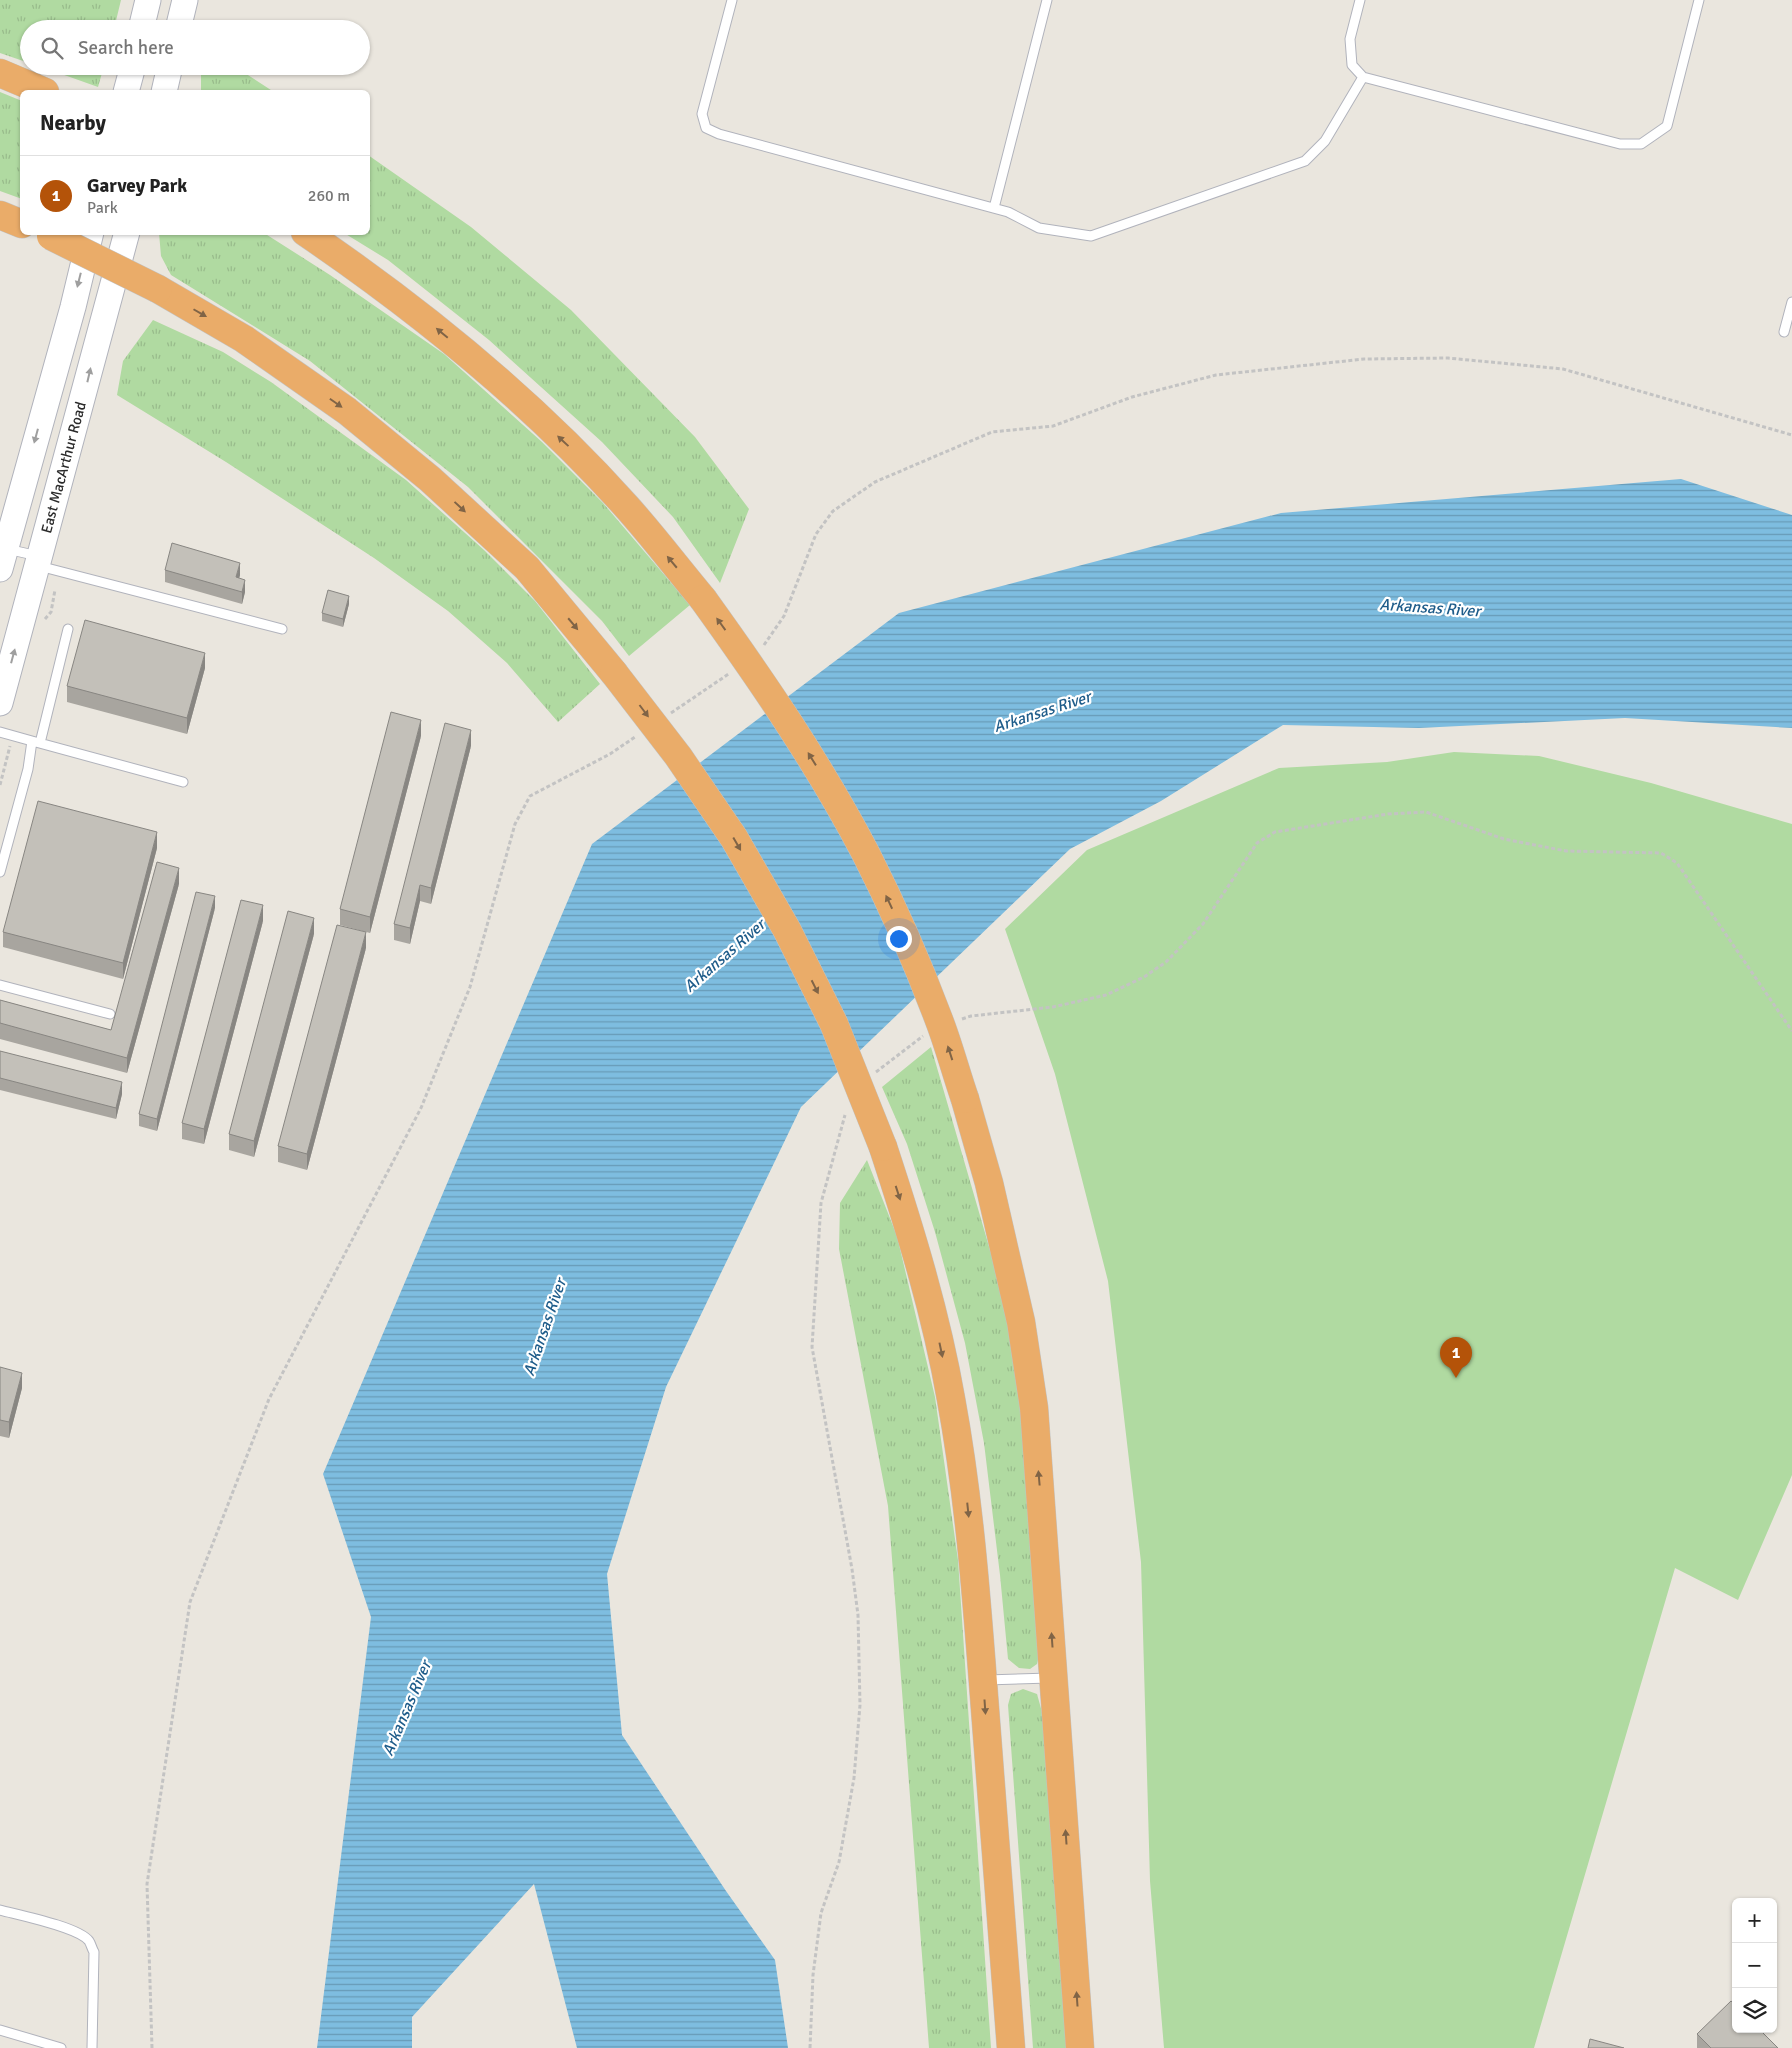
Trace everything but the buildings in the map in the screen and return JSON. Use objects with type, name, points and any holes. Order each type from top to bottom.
[{"type":"highway","points":[[0,73],[39,90]]},
{"type":"highway","points":[[0,215],[20,223]]},
{"type":"highway","points":[[49,235],[158,289],[244,339],[347,411],[430,478],[526,568],[614,673],[678,756],[723,822],[782,921],[834,1024],[883,1147],[933,1315],[951,1398],[965,1482],[977,1594],[1011,2048]]},
{"type":"highway","points":[[308,235],[440,330],[526,406],[626,506],[703,599],[764,683],[816,767],[866,854],[907,941],[940,1020],[965,1099],[989,1183],[1021,1322],[1034,1408],[1055,1678],[1080,2048]]},
{"type":"street","points":[[143,20],[148,0]]},
{"type":"street","points":[[180,20],[185,0]]},
{"type":"street","points":[[127,90],[131,75]]},
{"type":"street","points":[[164,90],[168,75]]},
{"type":"street","points":[[2,554],[73,307],[90,235]]},
{"type":"street","name":"East MacArthur Road","points":[[0,703],[82,406],[96,343],[126,235]]},
{"type":"lane","points":[[732,0],[702,114],[706,128],[719,134],[1008,212],[1039,228],[1091,236],[1305,161],[1325,141],[1363,77]]},
{"type":"lane","points":[[994,208],[1047,0]]},
{"type":"lane","points":[[1360,0],[1350,39],[1352,65],[1363,77],[1620,144],[1642,144],[1667,126],[1699,0]]},
{"type":"lane","points":[[1784,332],[1792,302]]},
{"type":"lane","points":[[2,554],[38,561],[282,629]]},
{"type":"lane","points":[[0,872],[68,629]]},
{"type":"lane","points":[[0,732],[183,782]]},
{"type":"lane","points":[[0,985],[110,1014]]},
{"type":"lane","points":[[983,1680],[1055,1678]]},
{"type":"lane","points":[[0,1910],[65,1927],[84,1936],[90,1942],[94,1952],[92,2048]]},
{"type":"lane","points":[[0,2030],[61,2048]]},
{"type":"path","points":[[758,650],[765,644],[784,616],[816,534],[832,511],[875,482],[992,432],[1053,426],[1132,397],[1216,375],[1364,359],[1448,358],[1563,369],[1792,435]]},
{"type":"path","points":[[666,716],[736,668]]},
{"type":"path","points":[[152,2048],[147,1884],[190,1602],[269,1399],[421,1108],[470,987],[515,824],[530,796],[610,754],[642,732]]},
{"type":"path","points":[[954,1022],[971,1016],[1053,1007],[1106,995],[1144,977],[1166,962],[1203,924],[1257,843],[1275,832],[1388,814],[1426,812],[1504,839],[1566,850],[1661,853],[1677,863],[1792,1031]]},
{"type":"path","points":[[873,1074],[930,1030]]},
{"type":"path","points":[[810,2048],[812,1975],[821,1913],[839,1862],[854,1778],[860,1705],[858,1615],[852,1568],[812,1348],[821,1204],[845,1114]]},
{"type":"green space","points":[[0,0],[121,0],[116,20],[20,20],[20,60],[0,53]]},
{"type":"green space","points":[[64,75],[101,75],[98,87]]},
{"type":"green space","points":[[201,75],[248,75],[271,90],[201,90]]},
{"type":"green space","points":[[0,92],[20,100],[20,198],[0,191]]},
{"type":"green space","points":[[370,156],[471,227],[571,310],[695,437],[749,509],[720,583],[673,517],[602,442],[489,340],[388,260],[347,235],[370,235]]},
{"type":"green space","points":[[159,235],[267,235],[330,275],[444,354],[542,442],[603,503],[690,605],[629,656],[602,621],[468,487],[310,361],[171,275],[161,256]]},
{"type":"green space","points":[[153,320],[223,352],[271,382],[406,480],[484,550],[535,601],[600,684],[558,722],[507,663],[448,611],[374,558],[226,462],[117,395],[123,361]]},
{"type":"green space","points":[[1454,752],[1539,756],[1651,783],[1792,824],[1792,1475],[1738,1600],[1675,1568],[1534,2048],[1164,2048],[1150,1881],[1141,1562],[1108,1281],[1055,1074],[1005,929],[1087,850],[1279,768],[1387,762]]},
{"type":"green space","points":[[931,1047],[999,1281],[1019,1381],[1040,1651],[1037,1664],[1030,1669],[1019,1668],[1008,1659],[984,1443],[965,1343],[935,1232],[907,1144],[882,1087]]},
{"type":"green space","points":[[867,1160],[897,1236],[935,1397],[958,1560],[991,2048],[929,2048],[888,1506],[839,1249],[840,1203]]},
{"type":"green space","points":[[1023,1689],[1037,1694],[1042,1712],[1067,2048],[1033,2048],[1008,1705],[1011,1694]]},
{"type":"water","name":"Arkansas River","points":[[1681,479],[1792,515],[1792,728],[1625,718],[1419,728],[1283,725],[1161,801],[1070,849],[801,1107],[666,1387],[607,1574],[622,1735],[726,1891],[775,1960],[788,2048],[577,2048],[534,1884],[412,2017],[412,2048],[317,2048],[371,1617],[323,1474],[592,844],[899,613],[1281,513]]},
{"type":"place","name":"Garvey Park","points":[[1456,1378]]}]
